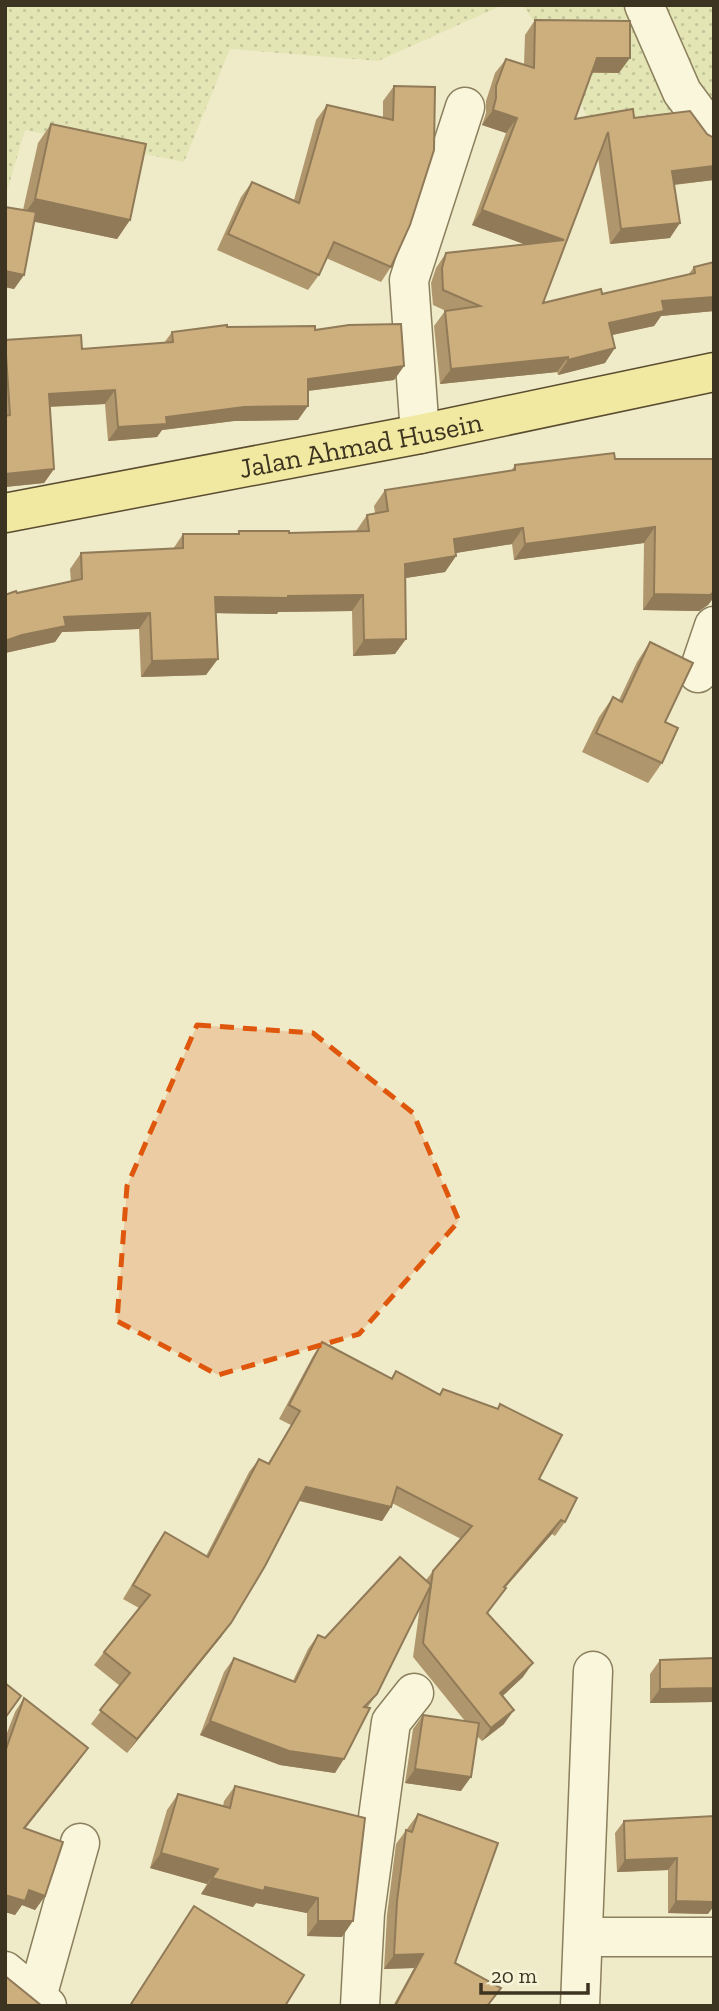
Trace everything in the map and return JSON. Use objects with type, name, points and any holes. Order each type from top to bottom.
[{"type":"main road","name":"Jalan Ahmad Husein","points":[[5,513],[420,434],[714,372]]},
{"type":"street","points":[[644,5],[682,92],[714,135]]},
{"type":"street","points":[[420,434],[409,280],[465,107]]},
{"type":"street","points":[[698,673],[714,626]]},
{"type":"street","points":[[580,2006],[593,1671]]},
{"type":"street","points":[[360,2006],[365,1913],[391,1722],[414,1693]]},
{"type":"street","points":[[5,1971],[42,2002],[80,1843]]},
{"type":"street","points":[[584,1937],[714,1937]]},
{"type":"highlighted area","points":[[197,1025],[313,1033],[413,1113],[459,1221],[359,1334],[218,1375],[117,1321],[127,1186]]},
{"type":"green space","points":[[5,5],[503,5],[378,61],[230,49],[184,162],[25,130],[5,198]]},
{"type":"green space","points":[[523,5],[714,5],[714,171],[607,165],[569,74]]},
{"type":"building","points":[[535,20],[630,21],[630,58],[597,58],[575,119],[633,109],[634,118],[690,111],[707,134],[714,138],[714,166],[672,171],[680,223],[621,229],[608,132],[543,303],[601,289],[602,294],[695,273],[694,267],[714,262],[714,297],[662,301],[664,311],[609,323],[615,348],[568,360],[568,357],[451,369],[445,311],[480,306],[443,290],[442,268],[446,253],[564,240],[482,210],[517,118],[493,110],[496,86],[506,59],[534,68]]},
{"type":"building","points":[[394,86],[435,87],[434,150],[410,225],[391,267],[334,242],[319,275],[228,234],[252,182],[299,203],[327,105],[393,120]]},
{"type":"building","points":[[51,124],[146,144],[130,220],[35,199]]},
{"type":"building","points":[[5,207],[36,212],[24,275],[5,271]]},
{"type":"building","points":[[401,324],[404,366],[308,379],[308,406],[244,407],[166,417],[167,424],[118,427],[115,390],[49,394],[54,469],[5,474],[5,416],[10,415],[5,340],[81,335],[82,349],[173,342],[172,332],[227,325],[315,326],[315,330],[349,325]]},
{"type":"building","points":[[614,453],[615,459],[714,459],[714,592],[710,595],[654,594],[655,527],[525,544],[523,528],[454,539],[456,556],[405,564],[406,639],[364,640],[363,595],[215,597],[218,659],[152,661],[150,613],[64,617],[66,626],[5,641],[5,595],[82,579],[81,553],[183,548],[183,534],[369,531],[367,515],[388,511],[385,490],[515,470],[515,465]]},
{"type":"building","points":[[650,642],[693,663],[665,722],[678,728],[662,763],[596,733],[613,697],[622,702]]},
{"type":"building","points":[[322,1342],[392,1379],[396,1371],[440,1395],[443,1389],[498,1409],[500,1404],[562,1435],[539,1479],[577,1498],[565,1522],[561,1520],[504,1587],[506,1588],[487,1613],[533,1663],[500,1693],[514,1710],[491,1728],[423,1643],[433,1571],[472,1526],[397,1487],[391,1507],[306,1487],[265,1566],[231,1623],[137,1739],[100,1710],[130,1673],[104,1652],[150,1595],[133,1585],[165,1532],[208,1557],[259,1459],[269,1464],[300,1411],[289,1405]]},
{"type":"building","points":[[400,1557],[431,1585],[377,1694],[364,1707],[370,1708],[344,1759],[289,1751],[210,1721],[234,1658],[295,1682],[318,1635],[325,1638]]},
{"type":"building","points":[[714,1658],[714,1688],[660,1689],[660,1660]]},
{"type":"building","points":[[5,1683],[21,1696],[5,1718]]},
{"type":"building","points":[[24,1698],[88,1748],[24,1828],[63,1842],[45,1896],[29,1890],[25,1901],[5,1895],[5,1752]]},
{"type":"building","points":[[423,1715],[479,1723],[471,1777],[415,1769]]},
{"type":"building","points":[[235,1786],[365,1818],[353,1921],[318,1921],[318,1898],[265,1887],[264,1891],[212,1878],[218,1869],[161,1853],[178,1794],[230,1808]]},
{"type":"building","points":[[418,1814],[498,1843],[455,1963],[501,1988],[487,2006],[395,2006],[423,1954],[394,1955],[397,1901],[406,1830],[412,1832]]},
{"type":"building","points":[[714,1816],[714,1902],[676,1901],[677,1858],[625,1860],[624,1821]]},
{"type":"building","points":[[194,1906],[304,1975],[285,2006],[131,2004]]},
{"type":"building","points":[[5,1976],[42,2006],[5,2006]]}]
